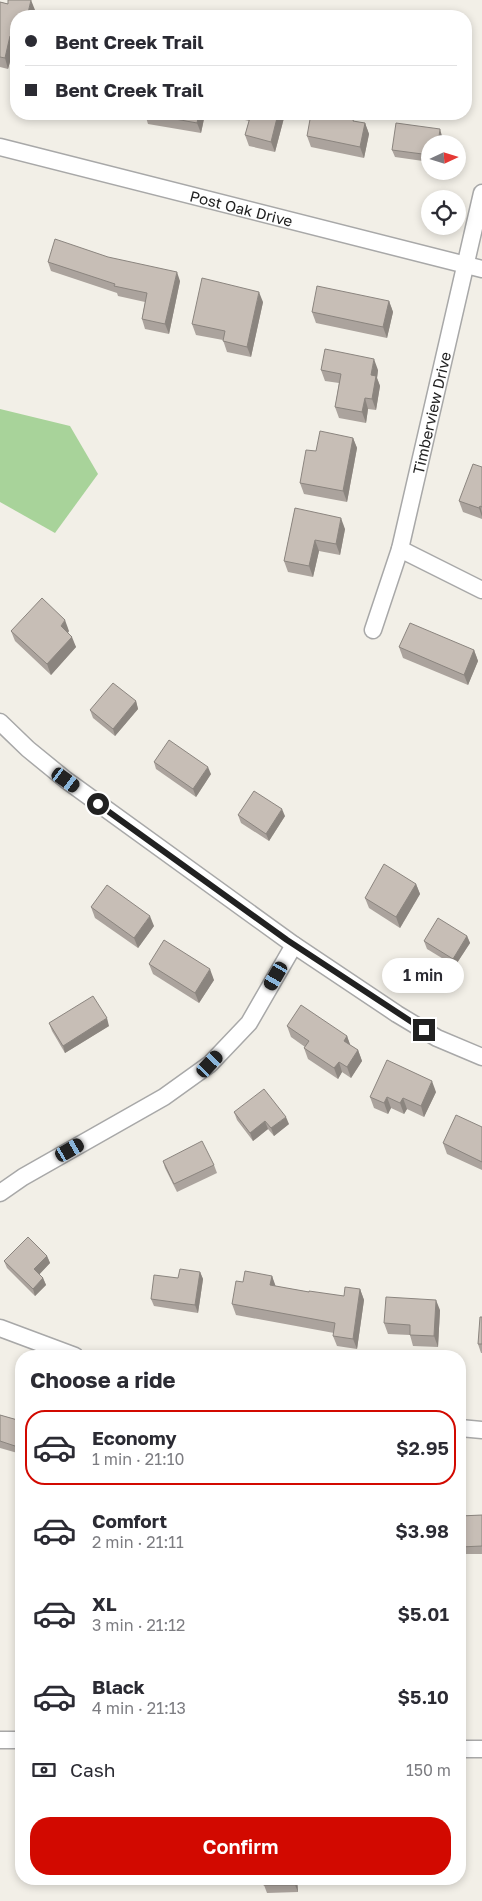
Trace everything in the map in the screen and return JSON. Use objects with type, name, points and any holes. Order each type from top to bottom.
[{"type":"street","name":"Post Oak Drive","points":[[0,147],[482,269]]},
{"type":"street","name":"Timberview Drive","points":[[374,630],[400,549],[482,193]]},
{"type":"street","points":[[400,549],[482,590]]},
{"type":"street","points":[[0,722],[28,749],[66,780],[294,945],[429,1033],[482,1057]]},
{"type":"street","points":[[0,1193],[23,1177],[164,1097],[210,1064],[249,1023],[294,945]]},
{"type":"street","points":[[0,1328],[59,1350]]},
{"type":"street","points":[[466,1429],[482,1430]]},
{"type":"street","points":[[0,1740],[15,1740]]},
{"type":"street","points":[[466,1749],[482,1749]]},
{"type":"green space","points":[[0,409],[70,426],[98,474],[55,533],[0,502]]},
{"type":"building","points":[[8,0],[31,0],[29,10],[10,10],[10,36],[5,58],[0,57],[0,2],[8,4]]},
{"type":"building","points":[[181,120],[198,120],[197,123]]},
{"type":"building","points":[[249,120],[276,120],[271,142],[245,135]]},
{"type":"building","points":[[310,120],[353,120],[365,123],[360,147],[307,136]]},
{"type":"building","points":[[396,123],[440,129],[439,135],[421,135],[421,154],[392,150]]},
{"type":"building","points":[[55,239],[108,257],[177,272],[165,324],[142,319],[147,293],[114,286],[115,284],[48,262]]},
{"type":"building","points":[[202,278],[259,292],[247,347],[223,341],[225,331],[192,324]]},
{"type":"building","points":[[317,286],[389,301],[383,327],[312,312]]},
{"type":"building","points":[[325,349],[374,359],[371,375],[376,376],[372,399],[365,398],[362,412],[335,407],[341,374],[321,370]]},
{"type":"building","points":[[320,431],[353,438],[343,491],[300,483],[306,450],[316,451]]},
{"type":"building","points":[[473,464],[482,467],[482,507],[480,506],[479,508],[459,501]]},
{"type":"building","points":[[295,508],[341,518],[336,544],[315,540],[309,566],[284,561]]},
{"type":"building","points":[[42,598],[65,620],[61,626],[72,637],[47,664],[11,631]]},
{"type":"building","points":[[410,623],[474,650],[464,675],[399,647]]},
{"type":"building","points":[[113,683],[136,701],[113,729],[90,710]]},
{"type":"building","points":[[169,740],[208,767],[193,789],[154,762]]},
{"type":"building","points":[[254,791],[282,809],[266,834],[238,815]]},
{"type":"building","points":[[384,864],[416,884],[396,917],[365,898]]},
{"type":"building","points":[[107,885],[150,916],[134,938],[91,907]]},
{"type":"building","points":[[438,918],[467,936],[453,959],[424,941]]},
{"type":"building","points":[[164,940],[210,969],[195,993],[149,964]]},
{"type":"building","points":[[93,996],[107,1018],[63,1046],[49,1023]]},
{"type":"building","points":[[301,1005],[347,1036],[344,1041],[358,1050],[347,1067],[339,1062],[334,1068],[304,1048],[309,1041],[287,1026]]},
{"type":"building","points":[[387,1060],[432,1081],[421,1106],[403,1098],[400,1103],[387,1097],[384,1103],[370,1097]]},
{"type":"building","points":[[264,1089],[286,1117],[271,1128],[265,1121],[250,1133],[234,1112]]},
{"type":"building","points":[[456,1115],[482,1127],[482,1162],[443,1143]]},
{"type":"building","points":[[202,1141],[214,1165],[174,1184],[163,1161]]},
{"type":"building","points":[[28,1237],[47,1256],[34,1269],[43,1278],[33,1289],[4,1261]]},
{"type":"building","points":[[180,1269],[200,1272],[195,1305],[151,1299],[154,1275],[178,1278]]},
{"type":"building","points":[[245,1271],[272,1276],[270,1285],[309,1292],[344,1296],[345,1287],[360,1289],[353,1339],[333,1336],[335,1323],[232,1304],[236,1281],[243,1282]]},
{"type":"building","points":[[386,1297],[436,1300],[434,1336],[410,1335],[410,1325],[384,1323]]},
{"type":"building","points":[[480,1317],[482,1317],[482,1344],[478,1344]]},
{"type":"building","points":[[0,1415],[15,1419],[15,1446],[0,1441]]},
{"type":"building","points":[[482,1515],[482,1546],[466,1547],[466,1516]]},
{"type":"route","points":[[98,804],[287,940],[424,1030]]}]
